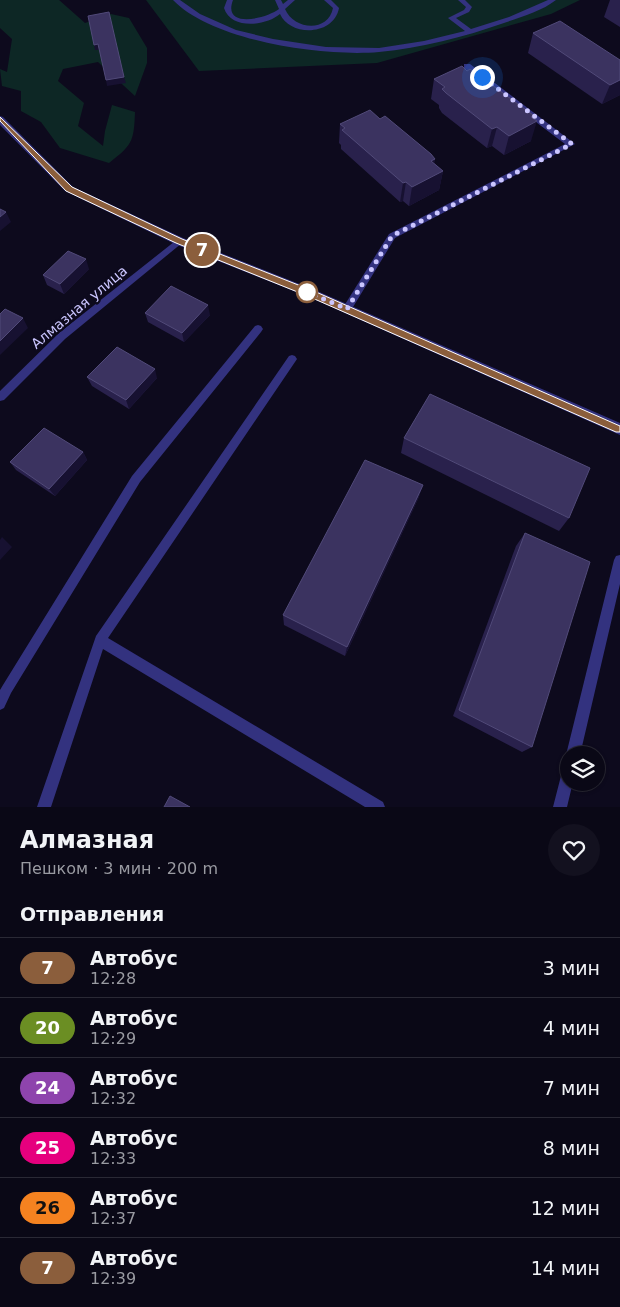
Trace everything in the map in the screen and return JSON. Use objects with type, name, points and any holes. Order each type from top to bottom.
[{"type":"street","points":[[0,119],[69,189],[179,241],[347,309],[620,429]]},
{"type":"lane","points":[[176,0],[189,12],[240,35],[311,48],[377,50],[471,32],[526,13],[553,0]]},
{"type":"lane","points":[[230,0],[227,5],[227,11],[232,17],[240,21],[260,22],[270,19],[292,0]]},
{"type":"lane","points":[[278,0],[283,16],[288,22],[297,26],[317,26],[333,20],[337,14],[336,8],[327,0]]},
{"type":"lane","points":[[461,0],[469,7],[467,11],[451,18],[471,32]]},
{"type":"lane","points":[[347,309],[392,236],[572,144],[467,66]]},
{"type":"lane","name":"Алмазная улица","points":[[0,397],[62,336],[179,241]]},
{"type":"lane","points":[[0,704],[6,689],[136,479],[258,328]]},
{"type":"lane","points":[[44,807],[100,640],[292,359]]},
{"type":"lane","points":[[575,746],[620,560]]},
{"type":"lane","points":[[100,640],[378,807]]},
{"type":"lane","points":[[560,807],[564,791]]},
{"type":"green space","points":[[0,0],[59,0],[85,23],[111,14],[129,18],[147,48],[147,63],[135,96],[98,62],[63,69],[58,81],[84,103],[78,126],[103,146],[112,105],[135,112],[134,130],[130,142],[123,152],[109,163],[60,148],[41,122],[21,111],[21,91],[2,86],[0,69],[7,72],[12,39],[0,28]]},
{"type":"green space","points":[[146,0],[580,0],[551,14],[377,63],[199,71]]},
{"type":"building","points":[[109,12],[124,77],[106,80],[98,44],[94,45],[88,16]]},
{"type":"building","points":[[560,21],[620,60],[620,80],[610,85],[533,33]]},
{"type":"building","points":[[462,66],[467,71],[470,69],[533,115],[531,117],[537,121],[509,136],[497,127],[492,129],[446,93],[442,89],[445,87],[434,79]]},
{"type":"building","points":[[370,110],[380,119],[385,116],[431,154],[435,159],[431,161],[443,171],[412,187],[406,182],[403,183],[342,130],[345,128],[340,124]]},
{"type":"building","points":[[0,209],[6,212],[0,217]]},
{"type":"building","points":[[68,251],[86,259],[60,284],[43,275]]},
{"type":"building","points":[[171,286],[208,305],[182,333],[145,313]]},
{"type":"building","points":[[5,309],[23,318],[0,341],[0,314]]},
{"type":"building","points":[[117,347],[155,369],[126,400],[87,377]]},
{"type":"building","points":[[430,394],[590,468],[569,518],[404,438]]},
{"type":"building","points":[[44,428],[83,452],[49,489],[10,462]]},
{"type":"building","points":[[365,460],[423,485],[347,647],[283,615]]},
{"type":"building","points":[[525,533],[590,562],[532,747],[459,710]]},
{"type":"building","points":[[170,796],[190,807],[164,807]]},
{"type":"bus line","name":"7","points":[[0,119],[69,189],[179,241],[313,294],[620,429]]},
{"type":"route","points":[[307,292],[347,309],[392,236],[572,144],[482,77]]}]
